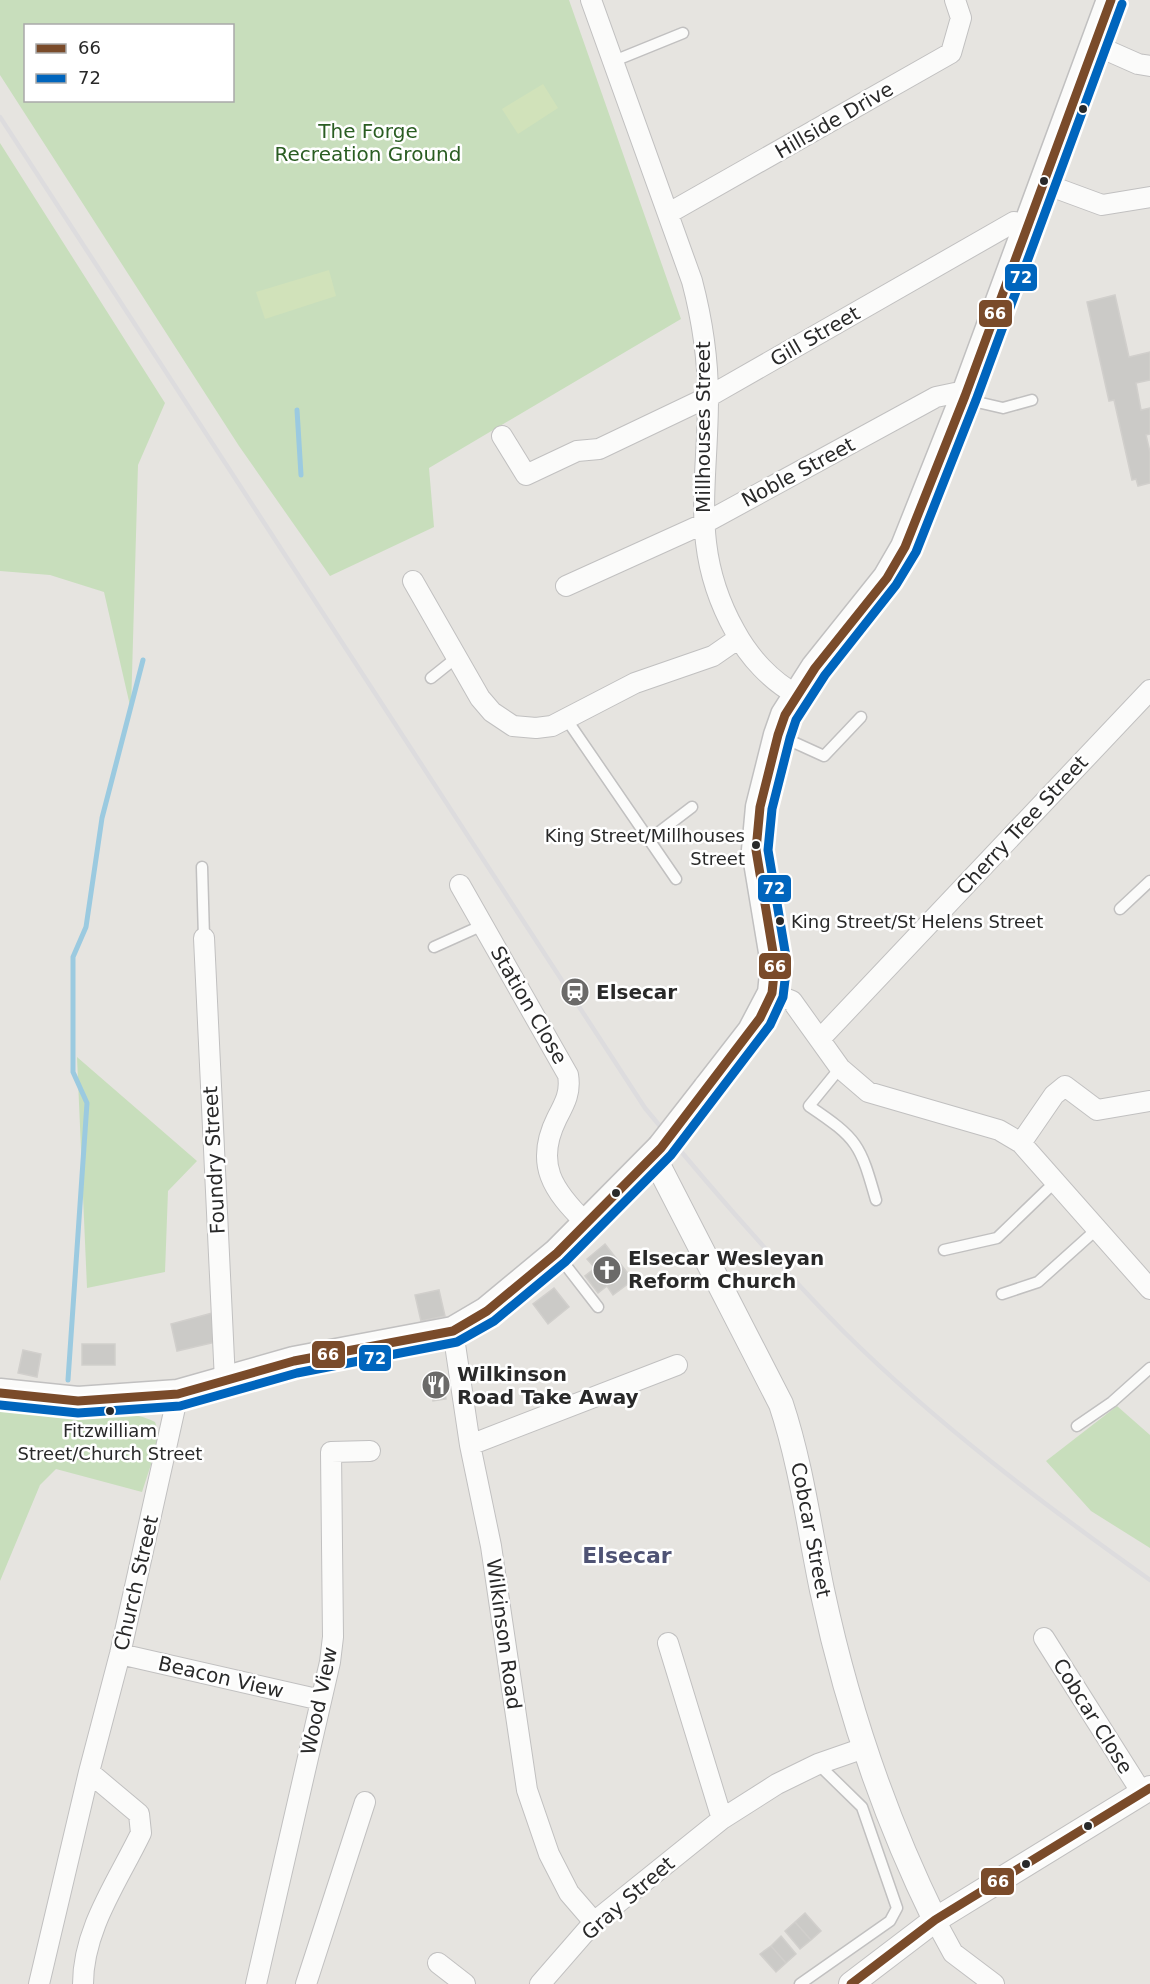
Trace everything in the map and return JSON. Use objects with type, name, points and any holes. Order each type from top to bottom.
[{"type":"main road","points":[[0,1393],[78,1401],[178,1394],[294,1361],[453,1332],[487,1311],[557,1253],[657,1152],[752,1030],[772,993],[775,964],[756,850],[760,807],[778,735],[797,695],[815,668],[887,578],[905,547],[965,398],[1111,0]]},
{"type":"street","name":"Millhouses Street","points":[[591,0],[669,213],[692,281],[702,321],[708,398],[703,524],[711,578],[724,611],[739,638],[772,677],[797,695]]},
{"type":"street","name":"Hillside Drive","points":[[669,213],[951,53],[961,18],[955,0]]},
{"type":"street","points":[[1095,45],[1138,64],[1150,66]]},
{"type":"street","points":[[1045,184],[1102,205],[1150,197]]},
{"type":"street","name":"Gill Street","points":[[502,436],[526,475],[577,451],[598,449],[708,398],[1008,225],[1018,222],[1029,226]]},
{"type":"street","name":"Noble Street","points":[[566,586],[703,524],[936,398],[956,393],[965,398]]},
{"type":"street","points":[[413,581],[480,698],[502,720],[513,726],[536,729],[567,720],[584,708],[635,683],[714,656],[739,638]]},
{"type":"street","name":"Cherry Tree Street","points":[[820,1039],[1150,690]]},
{"type":"street","name":"Station Close","points":[[460,885],[568,1075],[568,1095],[550,1135],[548,1167],[558,1193],[586,1223]]},
{"type":"street","name":"Foundry Street","points":[[204,939],[225,1381]]},
{"type":"street","points":[[772,993],[792,1002],[840,1068],[867,1092],[999,1131],[1022,1143],[1150,1289]]},
{"type":"street","points":[[1022,1143],[1054,1095],[1065,1086],[1097,1110],[1149,1101]]},
{"type":"street","name":"Cobcar Street","points":[[657,1152],[781,1404],[794,1443],[822,1591],[864,1748],[920,1889],[935,1920]]},
{"type":"street","name":"Wilkinson Road","points":[[453,1332],[470,1445],[491,1546],[527,1790],[549,1854],[569,1893],[594,1922]]},
{"type":"street","points":[[470,1445],[677,1365]]},
{"type":"street","name":"Church Street","points":[[39,1984],[89,1772],[120,1654],[178,1394]]},
{"type":"street","name":"Wood View","points":[[256,1984],[321,1700],[333,1637],[331,1452],[370,1451]]},
{"type":"street","name":"Cobcar Close","points":[[1044,1638],[1146,1790]]},
{"type":"street","points":[[668,1643],[723,1819]]},
{"type":"street","name":"Beacon View","points":[[120,1654],[321,1700]]},
{"type":"street","name":"Gray Street","points":[[540,1984],[594,1922],[723,1819],[777,1784],[818,1764],[864,1748]]},
{"type":"street","points":[[83,1984],[83,1964],[88,1939],[141,1833],[139,1814],[89,1772]]},
{"type":"street","points":[[851,1984],[935,1920],[1146,1790]]},
{"type":"street","points":[[306,1984],[365,1802]]},
{"type":"street","points":[[935,1920],[953,1953],[993,1984]]},
{"type":"street","points":[[438,1963],[465,1984]]},
{"type":"lane","points":[[614,61],[683,33]]},
{"type":"lane","points":[[965,398],[1003,408],[1032,400]]},
{"type":"lane","points":[[431,678],[456,658]]},
{"type":"lane","points":[[778,735],[824,756],[861,717]]},
{"type":"lane","points":[[567,720],[676,879]]},
{"type":"lane","points":[[650,839],[692,807]]},
{"type":"lane","points":[[202,867],[204,939]]},
{"type":"lane","points":[[1120,909],[1150,881]]},
{"type":"lane","points":[[434,947],[483,925]]},
{"type":"lane","points":[[840,1068],[809,1106],[845,1130],[862,1153],[876,1200]]},
{"type":"lane","points":[[944,1250],[997,1238],[1055,1182]]},
{"type":"lane","points":[[1002,1294],[1038,1282],[1097,1229]]},
{"type":"lane","points":[[557,1253],[598,1306]]},
{"type":"lane","points":[[1077,1426],[1150,1368]]},
{"type":"lane","points":[[800,1984],[895,1915],[897,1908],[862,1807],[818,1764]]},
{"type":"green space","name":"The Forge Recreation Ground","points":[[0,0],[569,0],[681,319],[429,468],[434,527],[330,576],[239,446],[0,75]]},
{"type":"green space","points":[[543,84],[558,108],[518,134],[502,109]]},
{"type":"green space","points":[[0,143],[165,403],[138,465],[131,710],[104,592],[50,575],[0,571]]},
{"type":"green space","points":[[329,270],[336,296],[265,319],[256,292]]},
{"type":"green space","points":[[77,1057],[197,1161],[168,1191],[165,1272],[87,1288]]},
{"type":"green space","points":[[0,1406],[78,1416],[136,1415],[155,1422],[160,1437],[142,1492],[56,1469],[40,1485],[0,1581]]},
{"type":"green space","points":[[1117,1406],[1150,1435],[1150,1548],[1091,1511],[1046,1461]]},
{"type":"building","points":[[1115,295],[1129,357],[1150,352],[1150,380],[1136,383],[1141,410],[1150,408],[1150,434],[1146,435],[1150,452],[1150,483],[1138,486],[1136,479],[1132,480],[1114,400],[1109,401],[1087,302]]},
{"type":"building","points":[[605,1244],[633,1280],[613,1295],[607,1286],[598,1293],[585,1276],[595,1268],[587,1259]]},
{"type":"building","points":[[554,1288],[569,1307],[548,1324],[533,1304]]},
{"type":"building","points":[[439,1290],[445,1316],[421,1321],[415,1295]]},
{"type":"building","points":[[216,1312],[216,1342],[177,1351],[171,1324]]},
{"type":"building","points":[[82,1344],[115,1344],[115,1365],[82,1365]]},
{"type":"building","points":[[23,1350],[41,1354],[37,1377],[18,1373]]},
{"type":"building","points":[[441,1372],[446,1399],[433,1401],[429,1374]]},
{"type":"building","points":[[805,1913],[821,1931],[811,1940],[795,1922]]},
{"type":"building","points":[[795,1922],[811,1940],[800,1949],[785,1931]]},
{"type":"building","points":[[781,1936],[796,1954],[786,1963],[771,1946]]},
{"type":"building","points":[[771,1946],[786,1963],[776,1972],[760,1954]]},
{"type":"waterway","points":[[297,410],[301,475]]},
{"type":"waterway","points":[[68,1380],[87,1103],[73,1072],[73,957],[86,927],[102,818],[143,660]]},
{"type":"railway","points":[[0,117],[645,1108],[767,1250],[879,1366],[992,1462],[1150,1580]]},
{"type":"transit line","name":"66","points":[[0,1393],[78,1401],[178,1394],[294,1361],[453,1331],[487,1311],[557,1253],[661,1148],[760,1018],[772,993],[775,964],[756,850],[760,807],[778,735],[785,715],[815,668],[887,578],[905,547],[965,396],[1111,0]]},
{"type":"transit line","name":"72","points":[[0,1405],[78,1413],[180,1406],[297,1373],[457,1342],[494,1321],[565,1262],[671,1155],[770,1025],[783,997],[787,963],[768,850],[772,809],[796,720],[825,675],[896,585],[916,552],[976,400],[1122,4]]},
{"type":"transit line","name":"66","points":[[851,1984],[935,1920],[1150,1788]]},
{"type":"place","name":"King Street/Millhouses Street","points":[[756,845]]},
{"type":"place","name":"King Street/St Helens Street","points":[[780,921]]},
{"type":"place","name":"Elsecar","points":[[575,992]]},
{"type":"place","name":"Elsecar Wesleyan Reform Church","points":[[607,1270]]},
{"type":"place","name":"Wilkinson Road Take Away","points":[[436,1385]]},
{"type":"place","name":"Fitzwilliam Street/Church Street","points":[[110,1411]]},
{"type":"district","name":"Elsecar","points":[[627,1555]]}]
